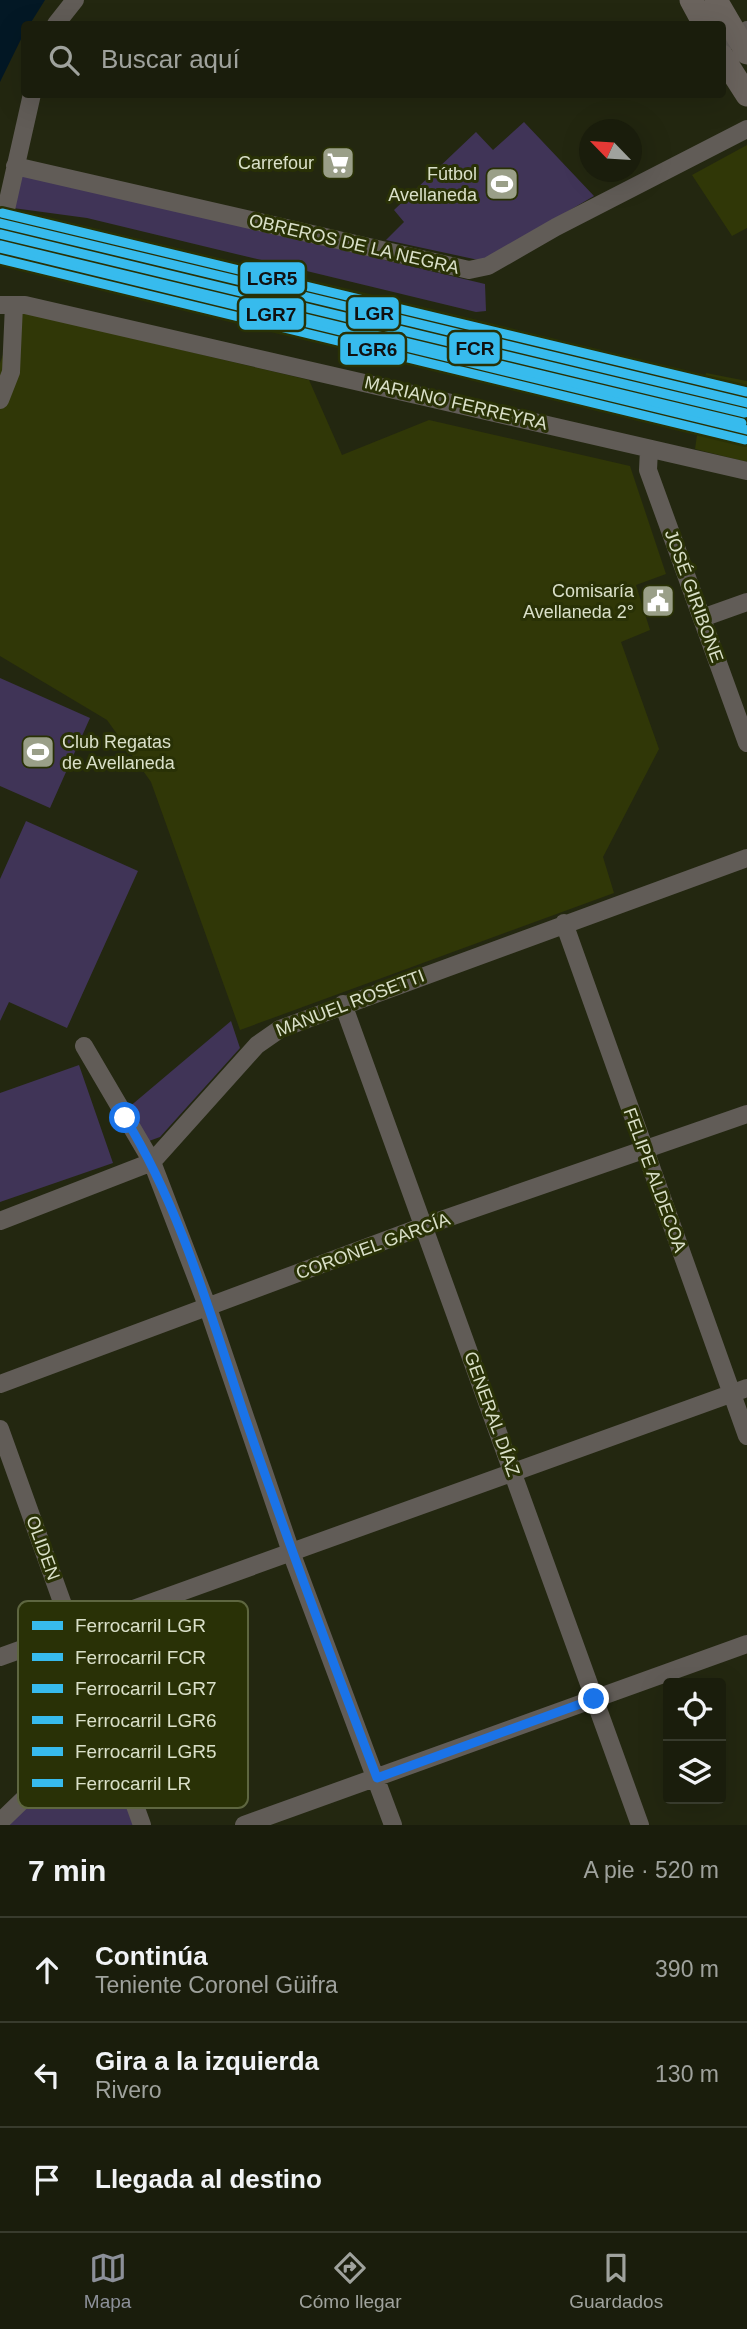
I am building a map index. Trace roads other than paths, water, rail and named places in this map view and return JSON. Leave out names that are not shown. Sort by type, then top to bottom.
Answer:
[{"type":"main road","points":[[691,0],[702,21]]},
{"type":"main road","points":[[716,0],[738,41]]},
{"type":"main road","points":[[726,61],[747,95]]},
{"type":"street","points":[[58,21],[75,0]]},
{"type":"street","points":[[0,236],[31,98]]},
{"type":"street","name":"OBREROS DE LA NEGRA","points":[[15,166],[469,270],[488,266],[556,227],[747,129]]},
{"type":"street","points":[[1,398],[11,372],[7,305]]},
{"type":"street","name":"MARIANO FERREYRA","points":[[7,305],[334,374],[747,471]]},
{"type":"street","name":"JOSÉ GIRIBONE","points":[[649,449],[648,470],[747,743]]},
{"type":"street","points":[[702,618],[747,602]]},
{"type":"street","name":"MANUEL ROSETTI","points":[[0,1221],[152,1162],[268,1035],[343,1004],[747,858]]},
{"type":"street","name":"FELIPE ALDECOA","points":[[564,923],[645,1150],[739,1390],[747,1436]]},
{"type":"street","name":"GENERAL DÍAZ","points":[[343,1004],[639,1825]]},
{"type":"street","points":[[84,1046],[152,1162],[208,1308],[291,1552],[393,1825]]},
{"type":"street","name":"CORONEL GARCÍA","points":[[0,1384],[424,1226],[747,1114]]},
{"type":"street","points":[[156,1601],[739,1390]]},
{"type":"street","name":"OLIDEN","points":[[0,1429],[62,1601]]},
{"type":"street","points":[[244,1825],[747,1644]]},
{"type":"street","points":[[0,1657],[18,1651]]},
{"type":"street","points":[[0,1822],[18,1804]]},
{"type":"street","name":"OLIDEN","points":[[136,1808],[142,1825]]},
{"type":"water","points":[[0,0],[45,0],[32,21],[21,21],[21,39],[0,82]]},
{"type":"rail line","name":"LGR5","points":[[2,213],[747,392]]},
{"type":"rail line","name":"LGR","points":[[0,223],[747,403]]},
{"type":"rail line","name":"FCR","points":[[0,234],[745,413]]},
{"type":"rail line","name":"LR","points":[[0,245],[742,423]]},
{"type":"rail line","name":"LGR7","points":[[0,248],[747,430]]},
{"type":"rail line","name":"LGR6","points":[[0,259],[745,440]]},
{"type":"place","name":"Carrefour","points":[[338,163]]},
{"type":"place","name":"Fútbol Avellaneda","points":[[502,184]]},
{"type":"place","name":"Comisaría Avellaneda 2°","points":[[658,601]]},
{"type":"place","name":"Club Regatas de Avellaneda","points":[[38,752]]}]
